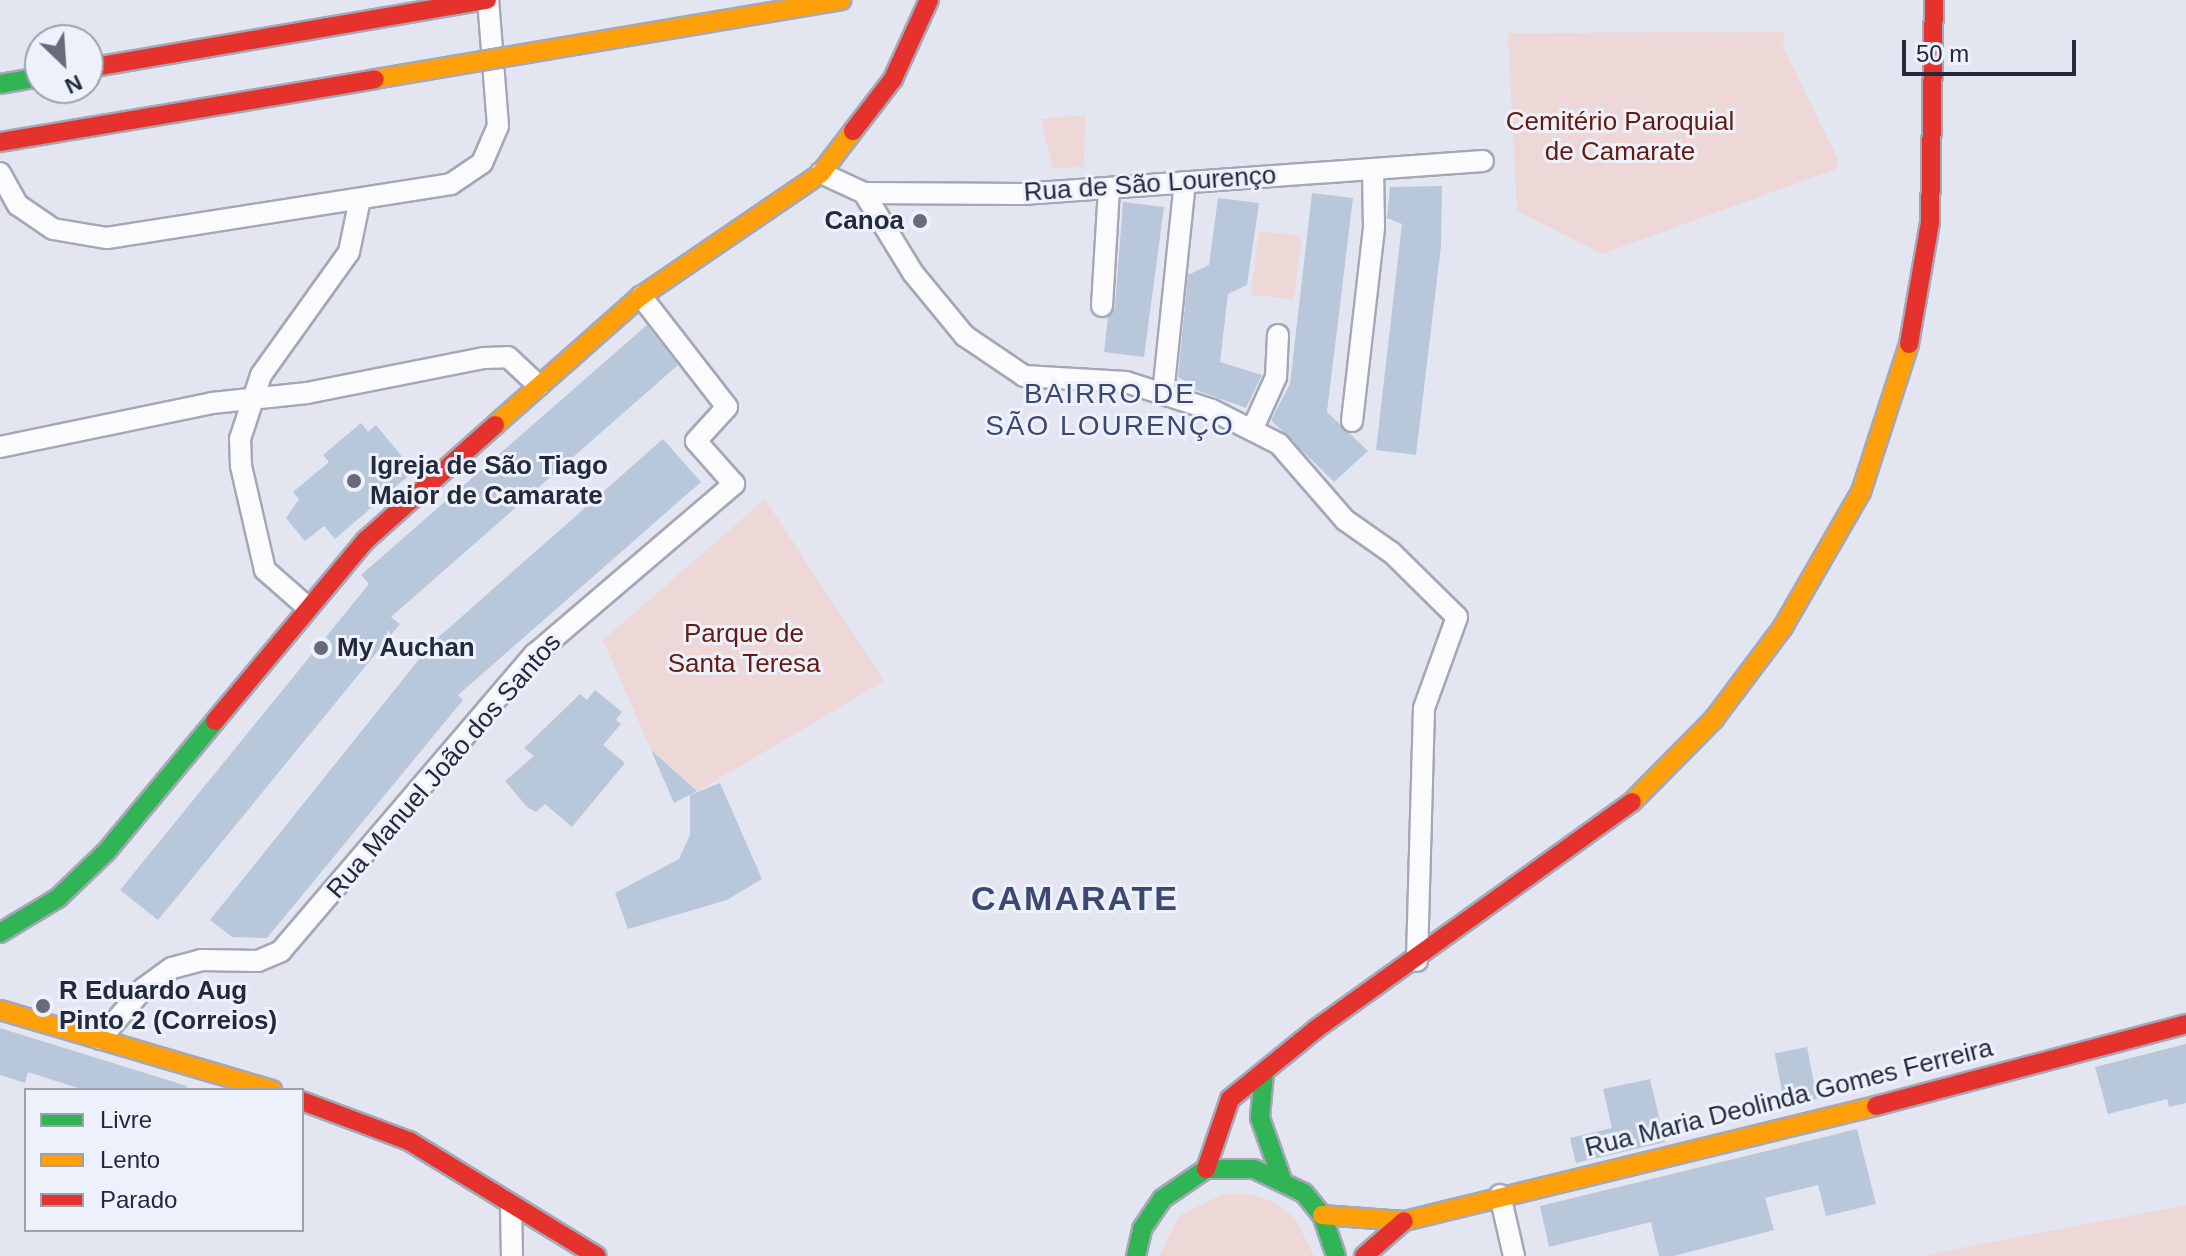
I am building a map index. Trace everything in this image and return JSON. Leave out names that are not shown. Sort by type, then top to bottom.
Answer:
[{"type":"main road","points":[[104,65],[488,0]]},
{"type":"main road","points":[[0,142],[841,0]]},
{"type":"main road","points":[[4,932],[87,872],[306,606],[366,540],[641,296],[821,173],[893,79],[929,0]]},
{"type":"main road","points":[[1206,1169],[1230,1099],[1316,1029],[1417,961],[1634,801],[1714,719],[1783,627],[1828,556],[1884,433],[1922,286],[1932,188],[1934,0]]},
{"type":"main road","points":[[0,84],[24,80]]},
{"type":"main road","points":[[0,1010],[265,1088]]},
{"type":"main road","name":"Rua Maria Deolinda Gomes Ferreira","points":[[1322,1215],[1404,1221],[1500,1195],[1751,1139],[2186,1024]]},
{"type":"main road","points":[[1264,1073],[1260,1118],[1281,1177]]},
{"type":"main road","points":[[304,1102],[409,1141],[597,1256]]},
{"type":"main road","points":[[1136,1256],[1142,1229],[1162,1199],[1206,1169],[1254,1169],[1281,1177],[1322,1215],[1336,1256]]},
{"type":"main road","name":"Rua Maria Deolinda Gomes Ferreira","points":[[1364,1256],[1404,1221]]},
{"type":"street","points":[[0,173],[18,205],[53,229],[107,238],[451,184],[482,163],[498,126],[488,0]]},
{"type":"street","name":"Rua de São Lourenço","points":[[821,173],[864,193],[1109,188],[1483,161]]},
{"type":"street","points":[[1352,421],[1374,227],[1373,169]]},
{"type":"street","points":[[1163,394],[1185,182]]},
{"type":"street","points":[[1102,306],[1109,188]]},
{"type":"street","points":[[864,193],[913,273],[965,336],[1024,376],[1126,382],[1252,430],[1279,444],[1345,520],[1392,553],[1457,617],[1424,708],[1417,961]]},
{"type":"street","points":[[306,606],[272,579],[261,557],[241,466],[250,399],[277,347],[349,252],[360,199]]},
{"type":"street","name":"Rua Manuel João dos Santos","points":[[100,1039],[144,988],[172,968],[201,960],[258,961],[291,942],[535,654],[734,484],[696,441],[727,407],[641,296]]},
{"type":"street","points":[[1252,430],[1276,377],[1278,335]]},
{"type":"street","points":[[0,447],[250,399],[498,357],[517,363],[539,386]]},
{"type":"street","points":[[1500,1195],[1514,1256]]},
{"type":"street","points":[[511,1206],[512,1256]]},
{"type":"green space","name":"Cemitério Paroquial de Camarate","points":[[1785,32],[1783,47],[1838,159],[1836,169],[1602,254],[1517,211],[1508,33]]},
{"type":"green space","points":[[1085,115],[1084,167],[1053,168],[1041,119]]},
{"type":"green space","points":[[1259,231],[1302,236],[1294,300],[1251,295]]},
{"type":"green space","name":"Parque de Santa Teresa","points":[[765,499],[884,681],[698,791],[651,750],[603,640]]},
{"type":"green space","points":[[1224,1194],[1250,1194],[1274,1202],[1295,1218],[1314,1256],[1159,1256],[1179,1216]]},
{"type":"green space","points":[[2186,1205],[2186,1256],[1924,1256],[1940,1252]]},
{"type":"building","points":[[1442,186],[1441,246],[1416,455],[1376,450],[1402,224],[1387,218],[1390,187]]},
{"type":"building","points":[[1312,193],[1353,198],[1327,412],[1368,451],[1334,482],[1271,420],[1290,384]]},
{"type":"building","points":[[1218,198],[1259,203],[1247,285],[1228,294],[1220,362],[1262,375],[1246,408],[1190,388],[1191,384],[1178,377],[1188,275],[1209,265]]},
{"type":"building","points":[[1123,202],[1164,207],[1144,357],[1104,352],[1108,317],[1115,307]]},
{"type":"building","points":[[647,325],[678,365],[391,617],[400,624],[158,920],[120,890],[369,584],[361,575]]},
{"type":"building","name":"Igreja de São Tiago Maior de Camarate","points":[[361,423],[368,432],[376,425],[414,471],[335,539],[324,526],[305,541],[286,518],[299,499],[293,492],[329,462],[323,455]]},
{"type":"building","points":[[663,439],[701,482],[458,695],[463,700],[267,938],[232,937],[210,920],[433,642]]},
{"type":"building","points":[[595,690],[622,712],[616,720],[621,724],[603,745],[625,763],[572,827],[545,804],[536,812],[528,808],[505,781],[534,756],[524,748],[580,694],[587,700]]},
{"type":"building","points":[[651,750],[697,791],[674,803]]},
{"type":"building","points":[[720,783],[762,879],[727,900],[628,929],[615,893],[679,859],[690,835],[690,795]]},
{"type":"building","points":[[0,1028],[187,1086],[78,1088],[28,1072],[25,1083],[0,1075]]},
{"type":"building","points":[[2186,1044],[2186,1103],[2169,1107],[2167,1099],[2108,1114],[2095,1067]]},
{"type":"building","points":[[1807,1047],[1817,1099],[1785,1105],[1775,1053]]},
{"type":"building","points":[[1650,1079],[1665,1142],[1576,1163],[1570,1138],[1612,1128],[1603,1089]]},
{"type":"building","points":[[1857,1129],[1876,1204],[1826,1216],[1818,1185],[1765,1198],[1774,1230],[1674,1256],[1659,1256],[1651,1222],[1549,1247],[1540,1206]]},
{"type":"traffic: fast","points":[[0,84],[24,80]]},
{"type":"traffic: fast","points":[[0,933],[58,898],[106,852],[215,721]]},
{"type":"traffic: fast","points":[[1264,1073],[1260,1118],[1281,1177]]},
{"type":"traffic: fast","points":[[1136,1256],[1142,1229],[1162,1199],[1206,1169],[1254,1169],[1304,1193],[1322,1215],[1336,1256]]},
{"type":"traffic: slow","points":[[375,79],[841,0]]},
{"type":"traffic: slow","points":[[495,425],[641,296],[821,173],[853,131]]},
{"type":"traffic: slow","points":[[1632,802],[1714,719],[1783,627],[1861,492],[1909,344]]},
{"type":"traffic: slow","points":[[0,1010],[265,1088]]},
{"type":"traffic: slow","points":[[1322,1215],[1404,1221],[1876,1106]]},
{"type":"traffic: jam","points":[[104,65],[487,0]]},
{"type":"traffic: jam","points":[[853,131],[893,79],[929,0]]},
{"type":"traffic: jam","points":[[1909,344],[1930,223],[1934,0]]},
{"type":"traffic: jam","points":[[0,142],[375,79]]},
{"type":"traffic: jam","points":[[215,721],[366,540],[495,425]]},
{"type":"traffic: jam","points":[[1206,1169],[1230,1099],[1316,1029],[1632,802]]},
{"type":"traffic: jam","points":[[1876,1106],[2186,1024]]},
{"type":"traffic: jam","points":[[304,1102],[409,1141],[597,1256]]},
{"type":"traffic: jam","points":[[1364,1256],[1404,1221]]},
{"type":"place","name":"Canoa","points":[[920,221]]},
{"type":"place","name":"Igreja de São Tiago Maior de Camarate","points":[[354,481]]},
{"type":"place","name":"My Auchan","points":[[321,648]]},
{"type":"place","name":"R Eduardo Aug Pinto 2 (Correios)","points":[[43,1006]]},
{"type":"district","name":"BAIRRO DE SÃO LOURENÇO","points":[[1110,410]]},
{"type":"district","name":"CAMARATE","points":[[1075,899]]}]
